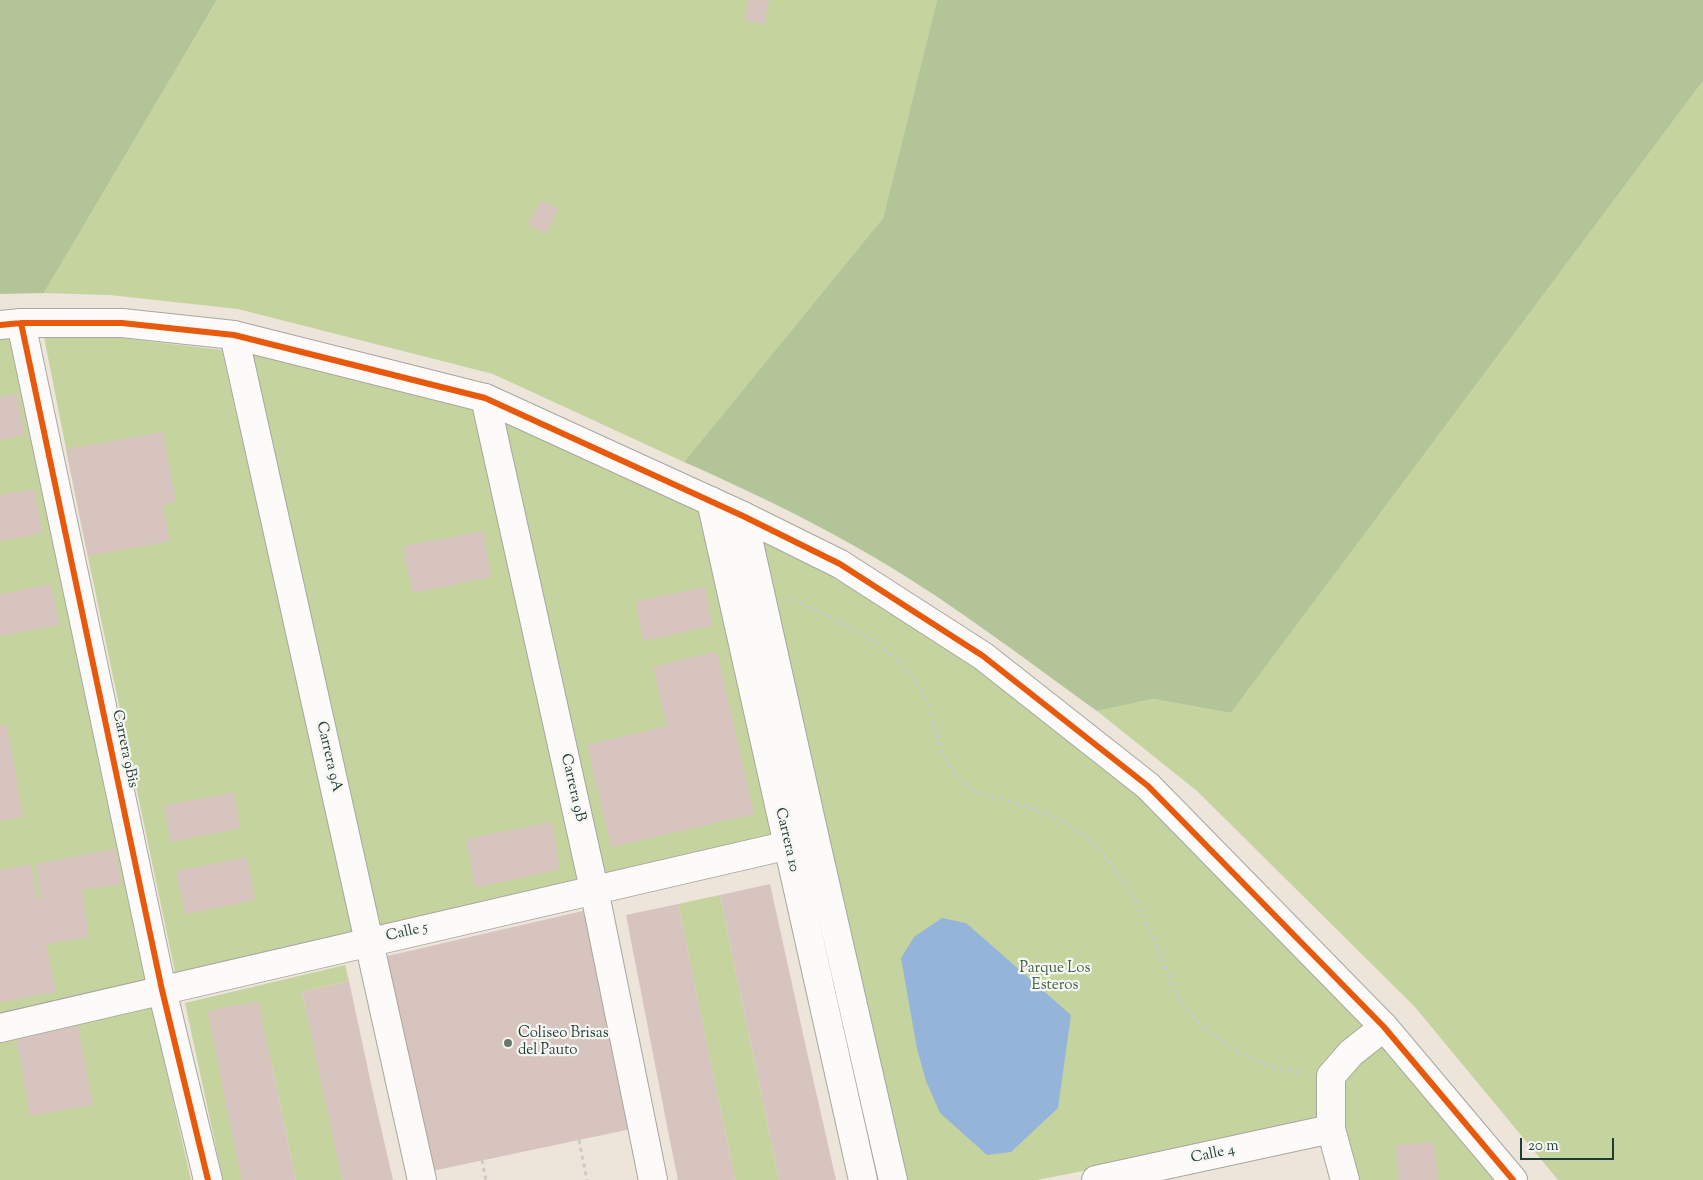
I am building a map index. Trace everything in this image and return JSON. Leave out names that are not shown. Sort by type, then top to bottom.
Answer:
[{"type":"street","points":[[11,324],[122,323],[234,335],[485,398],[711,501],[840,564],[983,656],[1148,786],[1384,1027],[1513,1180]]},
{"type":"street","name":"Carrera 9Bis","points":[[11,324],[162,990],[208,1180]]},
{"type":"street","name":"Carrera 9A","points":[[234,335],[422,1180]]},
{"type":"street","name":"Carrera 9B","points":[[485,398],[594,889],[653,1180]]},
{"type":"street","name":"Carrera 10","points":[[711,501],[862,1180]]},
{"type":"street","name":"Carrera 10","points":[[743,516],[893,1180]]},
{"type":"street","name":"Calle 5","points":[[0,1028],[815,839]]},
{"type":"street","points":[[1345,1180],[1331,1129],[1331,1076],[1352,1053],[1384,1027]]},
{"type":"street","name":"Calle 4","points":[[1096,1180],[1132,1176],[1331,1129]]},
{"type":"path","points":[[757,582],[880,645],[904,666],[920,689],[931,715],[946,761],[971,789],[1051,815],[1076,828],[1097,848],[1114,869],[1146,922],[1181,1002],[1199,1022],[1231,1047],[1253,1059],[1294,1072],[1331,1076]]},
{"type":"path","points":[[579,1140],[587,1180]]},
{"type":"path","points":[[482,1160],[486,1180]]},
{"type":"green space","points":[[0,0],[217,0],[44,293],[0,294]]},
{"type":"green space","points":[[217,0],[937,0],[883,218],[684,462],[493,374],[238,309],[110,295],[44,293]]},
{"type":"green space","points":[[937,0],[1703,0],[1703,81],[1231,713],[1153,699],[1097,711],[980,626],[889,566],[794,514],[684,462],[883,218]]},
{"type":"green space","points":[[1703,81],[1703,1180],[1558,1180],[1415,1007],[1197,791],[1097,711],[1153,699],[1231,713]]},
{"type":"green space","points":[[11,333],[150,982],[0,1017],[0,334]]},
{"type":"green space","points":[[44,337],[121,338],[222,350],[353,933],[175,972],[80,519]]},
{"type":"green space","points":[[240,341],[482,402],[590,886],[373,936]]},
{"type":"green space","points":[[501,417],[700,508],[775,835],[603,874]]},
{"type":"green space","name":"Parque Los Esteros","points":[[759,531],[899,608],[1144,792],[1374,1028],[1346,1047],[1324,1124],[1037,1180],[902,1180]]},
{"type":"green space","points":[[720,895],[779,1180],[735,1180],[678,904]]},
{"type":"green space","points":[[345,965],[349,981],[302,992],[343,1180],[296,1180],[271,1061],[242,1180],[223,1180],[185,1003]]},
{"type":"green space","points":[[152,1007],[191,1180],[0,1180],[0,1041]]},
{"type":"green space","points":[[1383,1041],[1501,1180],[1360,1180],[1345,1124],[1344,1080]]},
{"type":"water","points":[[942,918],[966,923],[1071,1015],[1058,1108],[1011,1152],[987,1155],[940,1113],[926,1081],[917,1049],[901,958],[914,937]]},
{"type":"building","points":[[748,0],[769,0],[764,24],[744,20]]},
{"type":"building","points":[[541,200],[559,209],[546,234],[528,224]]},
{"type":"building","points":[[17,393],[25,435],[0,440],[0,397]]},
{"type":"building","points":[[163,432],[176,502],[163,505],[170,541],[88,556],[66,449]]},
{"type":"building","points":[[34,489],[42,533],[0,541],[0,495]]},
{"type":"building","points":[[483,531],[491,577],[412,593],[403,546]]},
{"type":"building","points":[[51,584],[60,625],[0,636],[0,594]]},
{"type":"building","points":[[705,587],[712,626],[643,641],[636,601]]},
{"type":"building","points":[[717,651],[754,814],[611,847],[587,745],[667,726],[653,667]]},
{"type":"building","points":[[7,725],[23,817],[0,821],[0,726]]},
{"type":"building","points":[[234,792],[240,828],[171,842],[163,806]]},
{"type":"building","points":[[552,822],[560,869],[475,888],[466,839]]},
{"type":"building","points":[[115,849],[122,884],[82,890],[89,937],[46,944],[56,992],[0,1002],[0,870],[31,864],[37,898],[41,898],[36,864]]},
{"type":"building","points":[[247,857],[255,900],[185,914],[176,871]]},
{"type":"building","points":[[770,884],[836,1180],[779,1180],[720,895]]},
{"type":"building","points":[[678,904],[735,1180],[678,1180],[626,915]]},
{"type":"building","name":"Coliseo Brisas del Pauto","points":[[587,910],[631,1129],[432,1171],[383,957]]},
{"type":"building","points":[[349,981],[393,1180],[343,1180],[336,1151],[302,992]]},
{"type":"building","points":[[258,1001],[296,1180],[242,1180],[229,1121],[208,1011]]},
{"type":"building","points":[[78,1025],[93,1105],[30,1116],[16,1038]]},
{"type":"building","points":[[1434,1142],[1438,1180],[1398,1180],[1395,1145]]},
{"type":"cycle path","points":[[21,323],[162,990],[208,1180]]},
{"type":"cycle path","points":[[0,325],[21,323],[122,323],[234,335],[485,398],[743,516],[840,564],[983,656],[1148,786],[1384,1027],[1513,1180]]},
{"type":"place","name":"Coliseo Brisas del Pauto","points":[[508,1043]]}]
